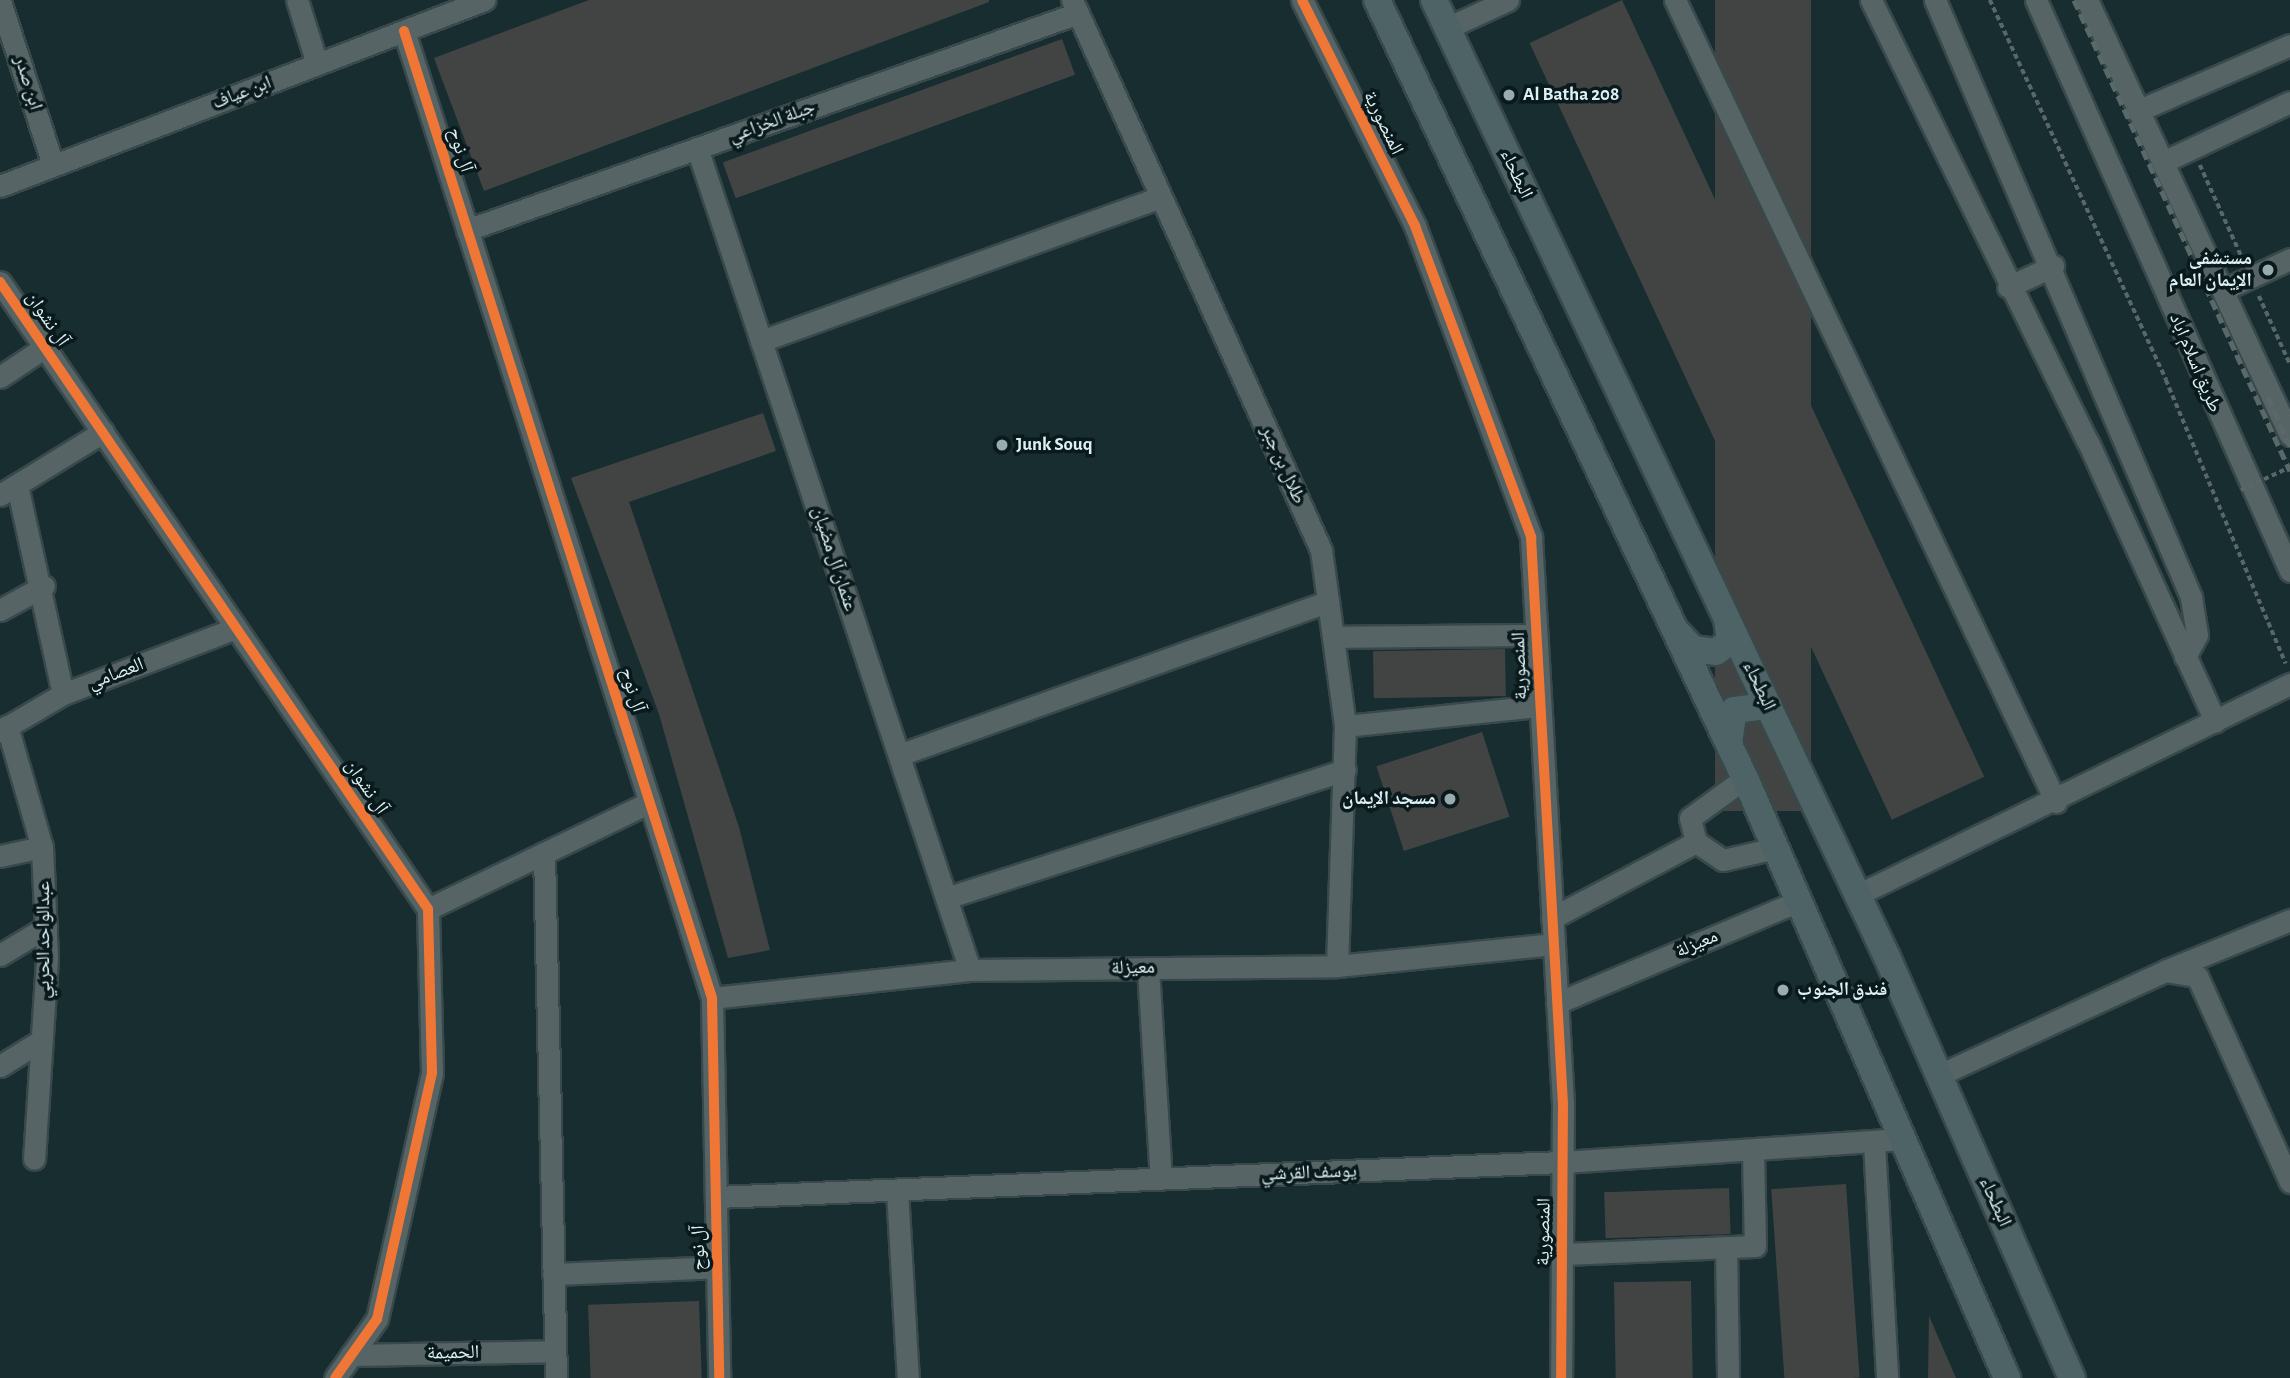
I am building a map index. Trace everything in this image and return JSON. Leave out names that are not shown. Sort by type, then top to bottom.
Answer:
[{"type":"main road","points":[[1377,0],[1730,744],[2007,1378]]},
{"type":"main road","name":"البطحاء","points":[[1434,0],[1857,895],[2072,1378]]},
{"type":"main road","points":[[1675,629],[1693,649],[1716,652],[1730,641],[1727,619]]},
{"type":"main road","points":[[1730,744],[1734,710],[1769,706]]},
{"type":"street","points":[[297,0],[317,64]]},
{"type":"street","name":"ابن عياف","points":[[4,185],[484,0]]},
{"type":"street","name":"المنصورية","points":[[1302,0],[1415,226],[1531,537],[1554,944],[1563,1162],[1561,1378]]},
{"type":"street","points":[[1447,29],[1508,0]]},
{"type":"street","points":[[1675,0],[2056,802]]},
{"type":"street","points":[[1871,0],[2008,288],[2088,442],[2216,721]]},
{"type":"street","points":[[1935,0],[2053,267],[2191,597],[2197,635],[2185,657]]},
{"type":"street","name":"طريق اسلام اباد","points":[[2036,0],[2290,571]]},
{"type":"street","points":[[2087,0],[2289,430]]},
{"type":"street","name":"ابن صدر","points":[[0,1],[10,60],[53,165]]},
{"type":"street","name":"جبلة الخزاعي","points":[[467,230],[697,148],[1075,6]]},
{"type":"street","name":"طلال بن جبر","points":[[1075,6],[1321,550],[1345,726],[1337,967]]},
{"type":"street","name":"آل نوح","points":[[404,31],[712,998],[719,1378]]},
{"type":"street","points":[[2137,111],[2290,44]]},
{"type":"street","points":[[2163,162],[2290,102]]},
{"type":"street","name":"عثمان آل مضيان","points":[[697,148],[970,970]]},
{"type":"street","points":[[761,341],[1161,197]]},
{"type":"street","points":[[2223,290],[2290,259]]},
{"type":"street","points":[[2008,288],[2053,267]]},
{"type":"street","name":"آل نشوان","points":[[0,282],[428,909]]},
{"type":"street","points":[[0,377],[45,347]]},
{"type":"street","points":[[64,694],[44,586],[8,490],[103,432]]},
{"type":"street","points":[[0,610],[44,586]]},
{"type":"street","points":[[899,755],[1328,601]]},
{"type":"street","name":"العصامي","points":[[4,729],[64,694],[236,628]]},
{"type":"street","points":[[1333,638],[1536,635]]},
{"type":"street","points":[[1857,895],[2056,802],[2290,684]]},
{"type":"street","points":[[1345,726],[1539,706]]},
{"type":"street","name":"عبدالواحد الحربي","points":[[4,729],[42,847],[46,927],[34,1159]]},
{"type":"street","points":[[946,898],[1345,771]]},
{"type":"street","points":[[1745,778],[1690,818],[1696,842],[1723,860],[1776,848]]},
{"type":"street","points":[[335,1378],[377,1319],[432,1073],[428,909],[650,802]]},
{"type":"street","points":[[1552,918],[1696,842]]},
{"type":"street","points":[[0,856],[42,847]]},
{"type":"street","points":[[544,853],[556,1378]]},
{"type":"street","name":"معيزلة","points":[[1557,1003],[1799,901]]},
{"type":"street","points":[[1939,1075],[2165,971],[2290,920]]},
{"type":"street","points":[[0,955],[46,927]]},
{"type":"street","name":"معيزلة","points":[[712,998],[970,970],[1337,967],[1554,944]]},
{"type":"street","points":[[1148,968],[1161,1179]]},
{"type":"street","points":[[2165,971],[2197,976],[2290,1182]]},
{"type":"street","points":[[0,1066],[42,1040]]},
{"type":"street","name":"يوسف القرشي","points":[[716,1197],[1563,1162],[1902,1139]]},
{"type":"street","points":[[1874,1143],[1887,1378]]},
{"type":"street","points":[[1562,1254],[1755,1246],[1753,1150]]},
{"type":"street","points":[[897,1190],[908,1378]]},
{"type":"street","points":[[1726,1247],[1728,1378]]},
{"type":"street","points":[[553,1274],[717,1267]]},
{"type":"street","name":"الحميمة","points":[[351,1355],[555,1351]]},
{"type":"path","points":[[1990,0],[2166,380],[2290,672]]},
{"type":"path","points":[[2210,156],[2198,161],[2290,364]]},
{"type":"path","points":[[2241,490],[2290,467]]},
{"type":"building","points":[[589,0],[989,2],[484,191],[434,58]]},
{"type":"building","points":[[1622,0],[1984,777],[1892,820],[1530,43]]},
{"type":"building","points":[[1715,0],[1811,0],[1811,811],[1715,811]]},
{"type":"building","points":[[1062,39],[1075,75],[736,198],[723,162]]},
{"type":"building","points":[[763,413],[776,451],[629,502],[739,827],[770,950],[728,958],[659,714],[571,478]]},
{"type":"building","points":[[1505,649],[1506,696],[1374,698],[1373,651]]},
{"type":"building","points":[[1482,732],[1510,817],[1404,851],[1376,766]]},
{"type":"building","points":[[1846,1184],[1860,1378],[1784,1378],[1771,1189]]},
{"type":"building","points":[[1729,1188],[1731,1234],[1606,1238],[1604,1192]]},
{"type":"building","points":[[1691,1281],[1693,1378],[1616,1378],[1614,1282]]},
{"type":"building","points":[[699,1301],[702,1378],[591,1378],[588,1305]]},
{"type":"building","points":[[1929,1316],[1956,1378],[1928,1378]]},
{"type":"railway","points":[[2074,0],[2290,471]]},
{"type":"railway","points":[[2268,397],[2290,446]]},
{"type":"cycle path","points":[[1302,0],[1415,226],[1531,537],[1563,1104],[1561,1378]]},
{"type":"cycle path","points":[[404,31],[712,998],[719,1378]]},
{"type":"cycle path","points":[[0,282],[428,909],[432,1073],[377,1319],[335,1378]]},
{"type":"place","name":"Al Batha 208","points":[[1509,95]]},
{"type":"place","name":"مستشفى الإيمان العام","points":[[2268,270]]},
{"type":"place","name":"Junk Souq","points":[[1002,445]]},
{"type":"place","name":"مسجد الإيمان","points":[[1450,799]]},
{"type":"place","name":"فندق الجنوب","points":[[1783,990]]}]
